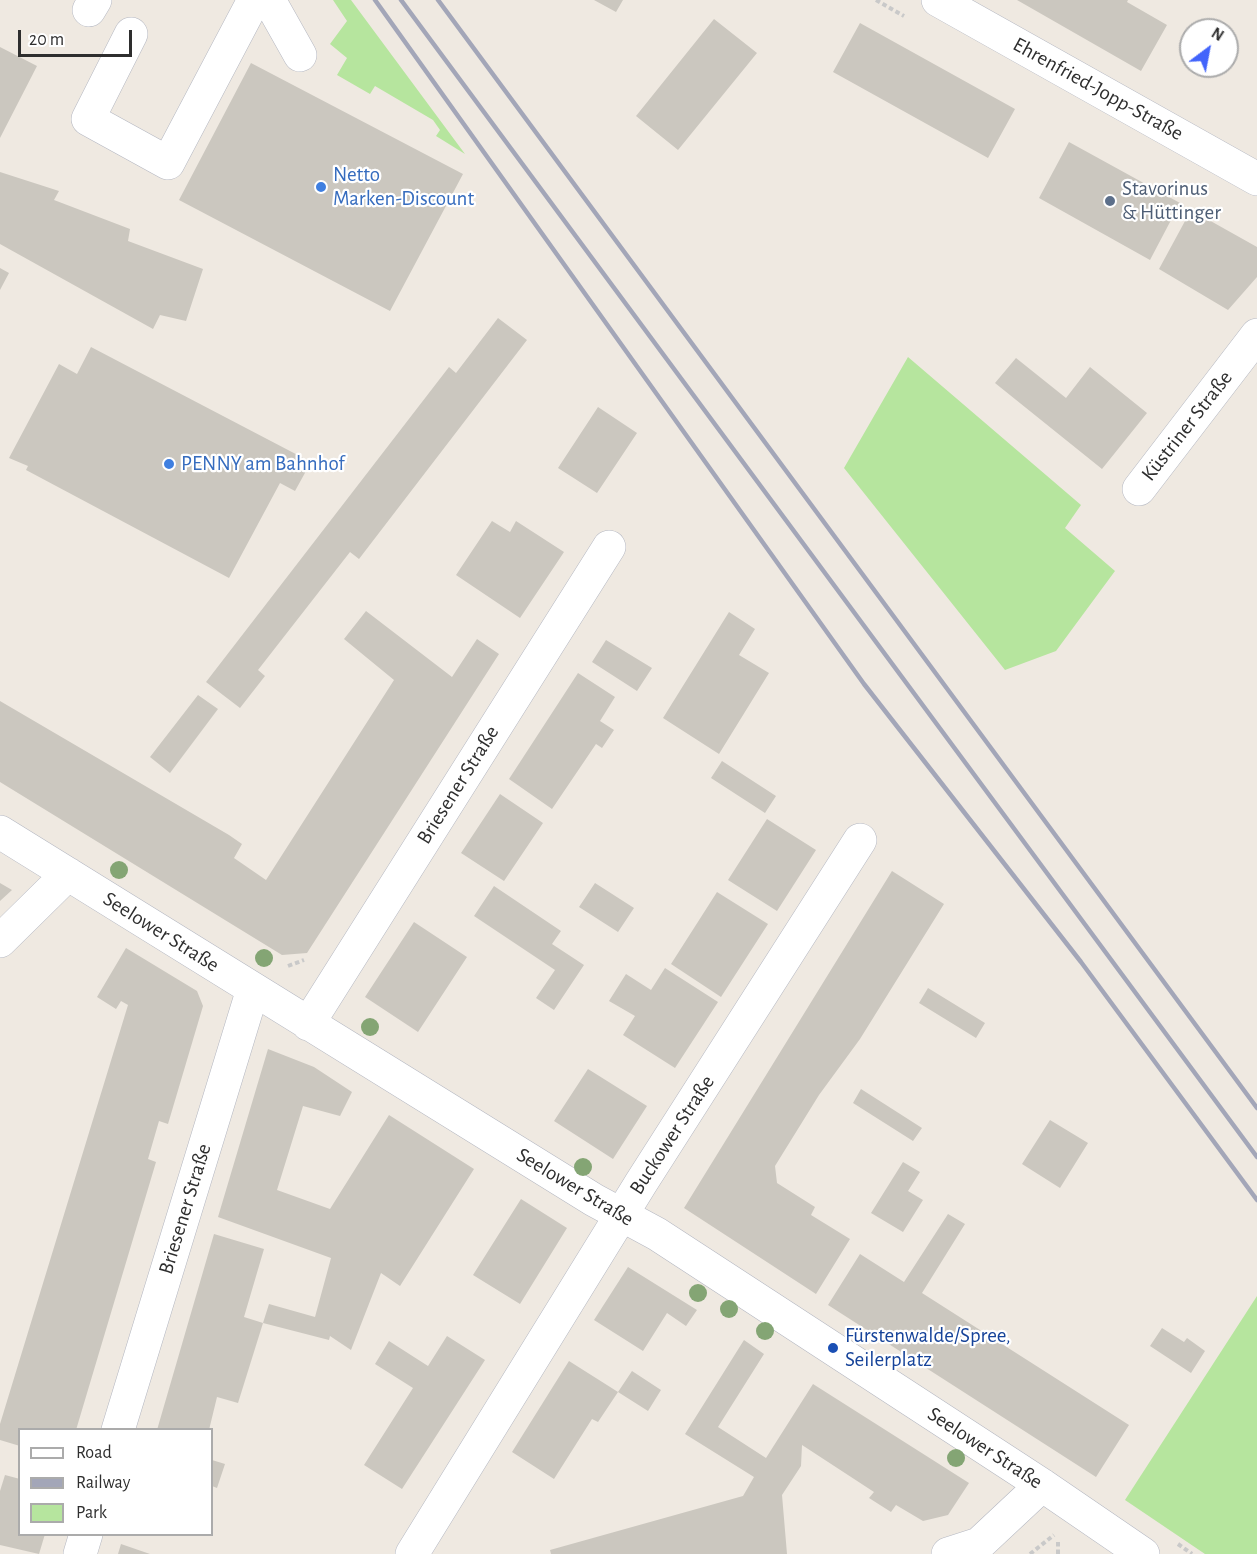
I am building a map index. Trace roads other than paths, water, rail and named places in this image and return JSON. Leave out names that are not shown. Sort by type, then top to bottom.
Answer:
[{"type":"street","points":[[132,34],[88,119],[168,164],[254,0]]},
{"type":"street","points":[[269,0],[300,55]]},
{"type":"street","name":"Ehrenfried-Jopp-Straße","points":[[938,0],[1257,179]]},
{"type":"street","name":"Küstriner Straße","points":[[1139,489],[1257,335]]},
{"type":"street","name":"Briesener Straße","points":[[308,1023],[609,547]]},
{"type":"street","name":"Seelower Straße","points":[[0,832],[253,990],[666,1240],[1042,1485],[1143,1554]]},
{"type":"street","name":"Buckower Straße","points":[[412,1554],[621,1214],[860,840]]},
{"type":"street","points":[[0,941],[69,874]]},
{"type":"street","name":"Briesener Straße","points":[[119,1428],[253,990]]},
{"type":"street","points":[[948,1554],[979,1544],[1042,1485]]},
{"type":"street","points":[[80,1554],[85,1536]]},
{"type":"railway","points":[[375,0],[864,684],[1081,962],[1257,1200]]},
{"type":"railway","points":[[401,0],[1257,1157]]},
{"type":"railway","points":[[438,0],[1257,1108]]},
{"type":"place","name":"Netto Marken-Discount","points":[[321,187]]},
{"type":"place","name":"Stavorinus & Hüttinger","points":[[1110,201]]},
{"type":"place","name":"PENNY am Bahnhof","points":[[169,464]]},
{"type":"place","name":"Fürstenwalde/Spree, Seilerplatz","points":[[833,1348]]}]
